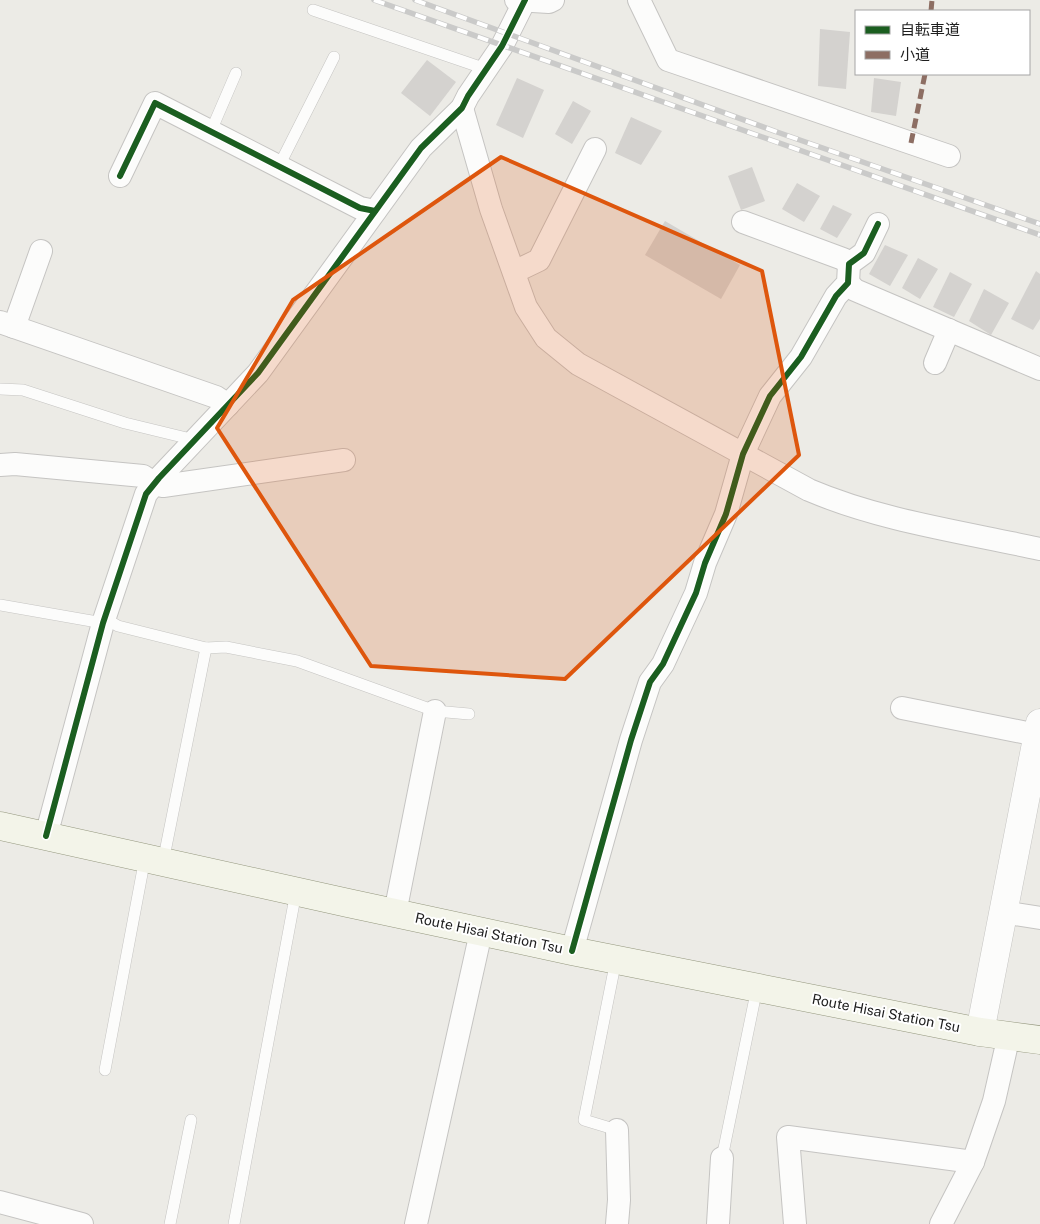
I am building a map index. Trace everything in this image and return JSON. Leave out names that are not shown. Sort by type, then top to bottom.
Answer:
[{"type":"main road","name":"Route Hisai Station Tsu","points":[[0,826],[572,951],[980,1032],[1040,1040]]},
{"type":"street","points":[[46,836],[103,620],[146,494],[258,373],[421,148],[462,108],[502,46],[522,0],[549,2],[552,0]]},
{"type":"street","points":[[640,0],[668,60],[949,156]]},
{"type":"street","points":[[120,176],[156,103],[360,208],[375,211]]},
{"type":"street","points":[[462,108],[492,209],[526,307],[546,338],[560,351],[578,364],[809,490],[840,503],[862,510],[1040,549]]},
{"type":"street","points":[[514,272],[539,260],[595,149]]},
{"type":"street","points":[[743,222],[843,259],[855,290],[1040,370]]},
{"type":"street","points":[[572,951],[630,740],[650,682],[663,664],[696,593],[705,563],[726,514],[743,454],[770,396],[801,357],[848,274],[864,253],[878,224]]},
{"type":"street","points":[[41,251],[7,325],[216,397],[228,405]]},
{"type":"street","points":[[935,364],[949,330]]},
{"type":"street","points":[[0,465],[15,464],[143,476],[155,484],[163,486],[344,460]]},
{"type":"street","points":[[902,708],[1039,729],[980,1032]]},
{"type":"street","points":[[395,913],[435,711]]},
{"type":"street","points":[[1002,912],[1040,918]]},
{"type":"street","points":[[416,1224],[481,932]]},
{"type":"street","points":[[941,1224],[973,1162],[994,1101],[1009,1035]]},
{"type":"street","points":[[617,1130],[620,1200],[617,1224]]},
{"type":"street","points":[[794,1224],[788,1137],[973,1162]]},
{"type":"street","points":[[718,1224],[722,1158]]},
{"type":"street","points":[[0,1202],[82,1224]]},
{"type":"lane","points":[[313,10],[486,69]]},
{"type":"lane","points":[[279,166],[334,57]]},
{"type":"lane","points":[[211,131],[236,73]]},
{"type":"lane","points":[[0,389],[23,390],[125,423],[195,440]]},
{"type":"lane","points":[[0,605],[103,620],[118,626],[206,648],[226,647],[297,661],[435,711],[469,714]]},
{"type":"lane","points":[[105,1070],[206,648]]},
{"type":"lane","points":[[234,1224],[296,892]]},
{"type":"lane","points":[[616,960],[584,1120],[617,1130]]},
{"type":"lane","points":[[722,1158],[757,988]]},
{"type":"lane","points":[[170,1224],[191,1120]]},
{"type":"highlighted area","points":[[501,157],[762,271],[799,455],[565,679],[371,666],[217,428],[293,300]]},
{"type":"building","points":[[820,29],[850,32],[846,89],[818,86]]},
{"type":"building","points":[[427,60],[456,82],[430,116],[401,93]]},
{"type":"building","points":[[517,78],[544,90],[523,138],[496,125]]},
{"type":"building","points":[[874,78],[901,82],[896,116],[871,112]]},
{"type":"building","points":[[573,101],[591,111],[572,144],[555,134]]},
{"type":"building","points":[[631,117],[662,131],[641,165],[615,153]]},
{"type":"building","points":[[752,167],[765,201],[741,210],[728,176]]},
{"type":"building","points":[[797,183],[820,196],[804,222],[782,209]]},
{"type":"building","points":[[833,205],[852,214],[837,238],[820,229]]},
{"type":"building","points":[[665,221],[740,265],[721,299],[645,255]]},
{"type":"building","points":[[885,245],[908,255],[890,286],[869,274]]},
{"type":"building","points":[[918,258],[938,269],[920,299],[902,288]]},
{"type":"building","points":[[1036,271],[1040,274],[1040,319],[1033,330],[1011,319]]},
{"type":"building","points":[[950,272],[972,284],[954,317],[933,307]]},
{"type":"building","points":[[984,289],[1009,303],[991,335],[969,321]]},
{"type":"railway","points":[[374,0],[1040,235]]},
{"type":"railway","points":[[415,0],[777,132],[1040,224]]},
{"type":"marked path","points":[[931,10],[932,0]]},
{"type":"marked path","points":[[911,143],[925,75]]},
{"type":"cycle path","points":[[46,836],[103,623],[146,494],[258,373],[421,148],[462,108],[502,46],[525,0]]},
{"type":"cycle path","points":[[120,176],[155,103],[360,208],[375,211]]},
{"type":"cycle path","points":[[572,951],[631,740],[650,682],[663,664],[696,593],[705,563],[726,514],[743,454],[770,396],[801,357],[836,296],[848,283],[849,264],[864,253],[878,224]]}]
